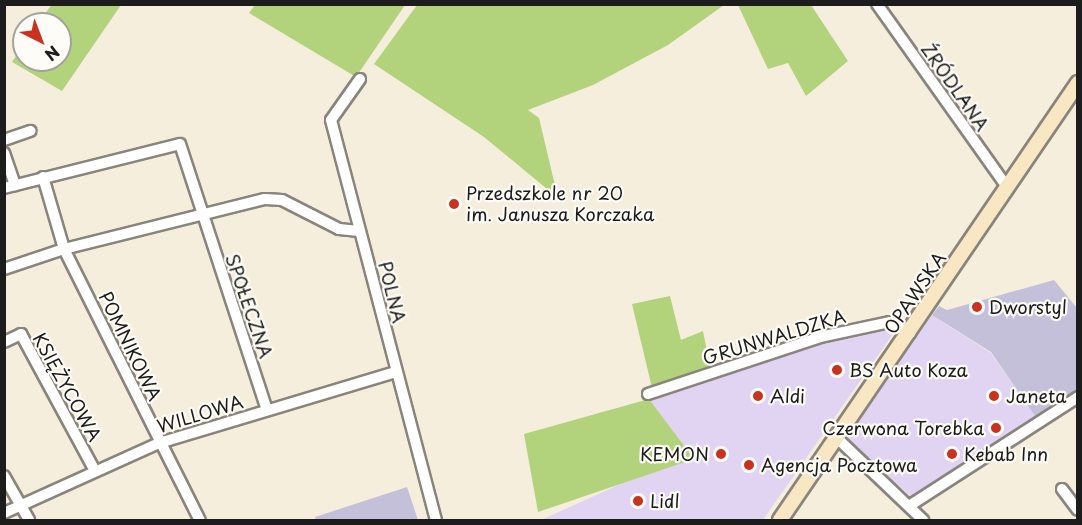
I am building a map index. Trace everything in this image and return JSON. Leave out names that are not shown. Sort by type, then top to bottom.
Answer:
[{"type":"main road","name":"OPAWSKA","points":[[780,520],[910,333],[1077,83]]},
{"type":"street","name":"ŹRÓDLANA","points":[[877,4],[1007,187]]},
{"type":"street","name":"POLNA","points":[[360,78],[331,120],[395,372],[436,520]]},
{"type":"street","points":[[4,140],[30,131]]},
{"type":"street","name":"SPOŁECZNA","points":[[43,177],[176,143],[187,154],[201,213],[267,410]]},
{"type":"street","points":[[4,153],[10,187],[43,177]]},
{"type":"street","name":"POMNIKOWA","points":[[43,177],[64,249],[159,443],[200,520]]},
{"type":"street","points":[[4,269],[64,249],[201,213],[273,198],[339,229],[359,231]]},
{"type":"street","name":"GRUNWALDZKA","points":[[648,394],[820,337],[890,322],[910,333]]},
{"type":"street","name":"KSIĘŻYCOWA","points":[[4,342],[21,334],[94,469]]},
{"type":"street","name":"WILLOWA","points":[[4,513],[94,469],[159,443],[395,372]]},
{"type":"street","points":[[909,506],[1077,397]]},
{"type":"street","points":[[837,438],[923,520]]},
{"type":"street","points":[[4,476],[29,520]]},
{"type":"street","points":[[1062,489],[1077,510]]},
{"type":"shaded area","points":[[1054,280],[1077,308],[1077,392],[1037,419],[991,352],[932,315],[939,306],[947,310]]},
{"type":"shaded area","points":[[932,315],[991,353],[1037,419],[914,499],[846,439]]},
{"type":"shaded area","points":[[885,326],[895,331],[763,520],[541,520],[689,453],[649,399],[782,353]]},
{"type":"shaded area","points":[[407,487],[418,520],[316,520],[315,517]]},
{"type":"green space","points":[[52,4],[121,5],[62,91],[29,72],[72,72],[72,12],[46,12]]},
{"type":"green space","points":[[255,5],[405,5],[356,77],[249,13]]},
{"type":"green space","points":[[417,5],[724,5],[668,45],[593,85],[528,110],[539,118],[558,198],[484,137],[374,64]]},
{"type":"green space","points":[[738,5],[811,5],[848,61],[806,96],[788,63],[768,69]]},
{"type":"green space","points":[[670,296],[681,340],[703,331],[710,366],[652,388],[632,304]]},
{"type":"green space","points":[[649,399],[694,459],[538,512],[524,434]]},
{"type":"place","name":"Przedszkole nr 20 im. Janusza Korczaka","points":[[454,204]]},
{"type":"place","name":"Dworstyl","points":[[977,307]]},
{"type":"place","name":"BS Auto Koza","points":[[837,370]]},
{"type":"place","name":"Aldi","points":[[758,396]]},
{"type":"place","name":"Janeta","points":[[994,396]]},
{"type":"place","name":"Czerwona Torebka","points":[[996,428]]},
{"type":"place","name":"KEMON","points":[[721,454]]},
{"type":"place","name":"Kebab Inn","points":[[952,454]]},
{"type":"place","name":"Agencja Pocztowa","points":[[749,465]]},
{"type":"place","name":"Lidl","points":[[638,501]]}]
